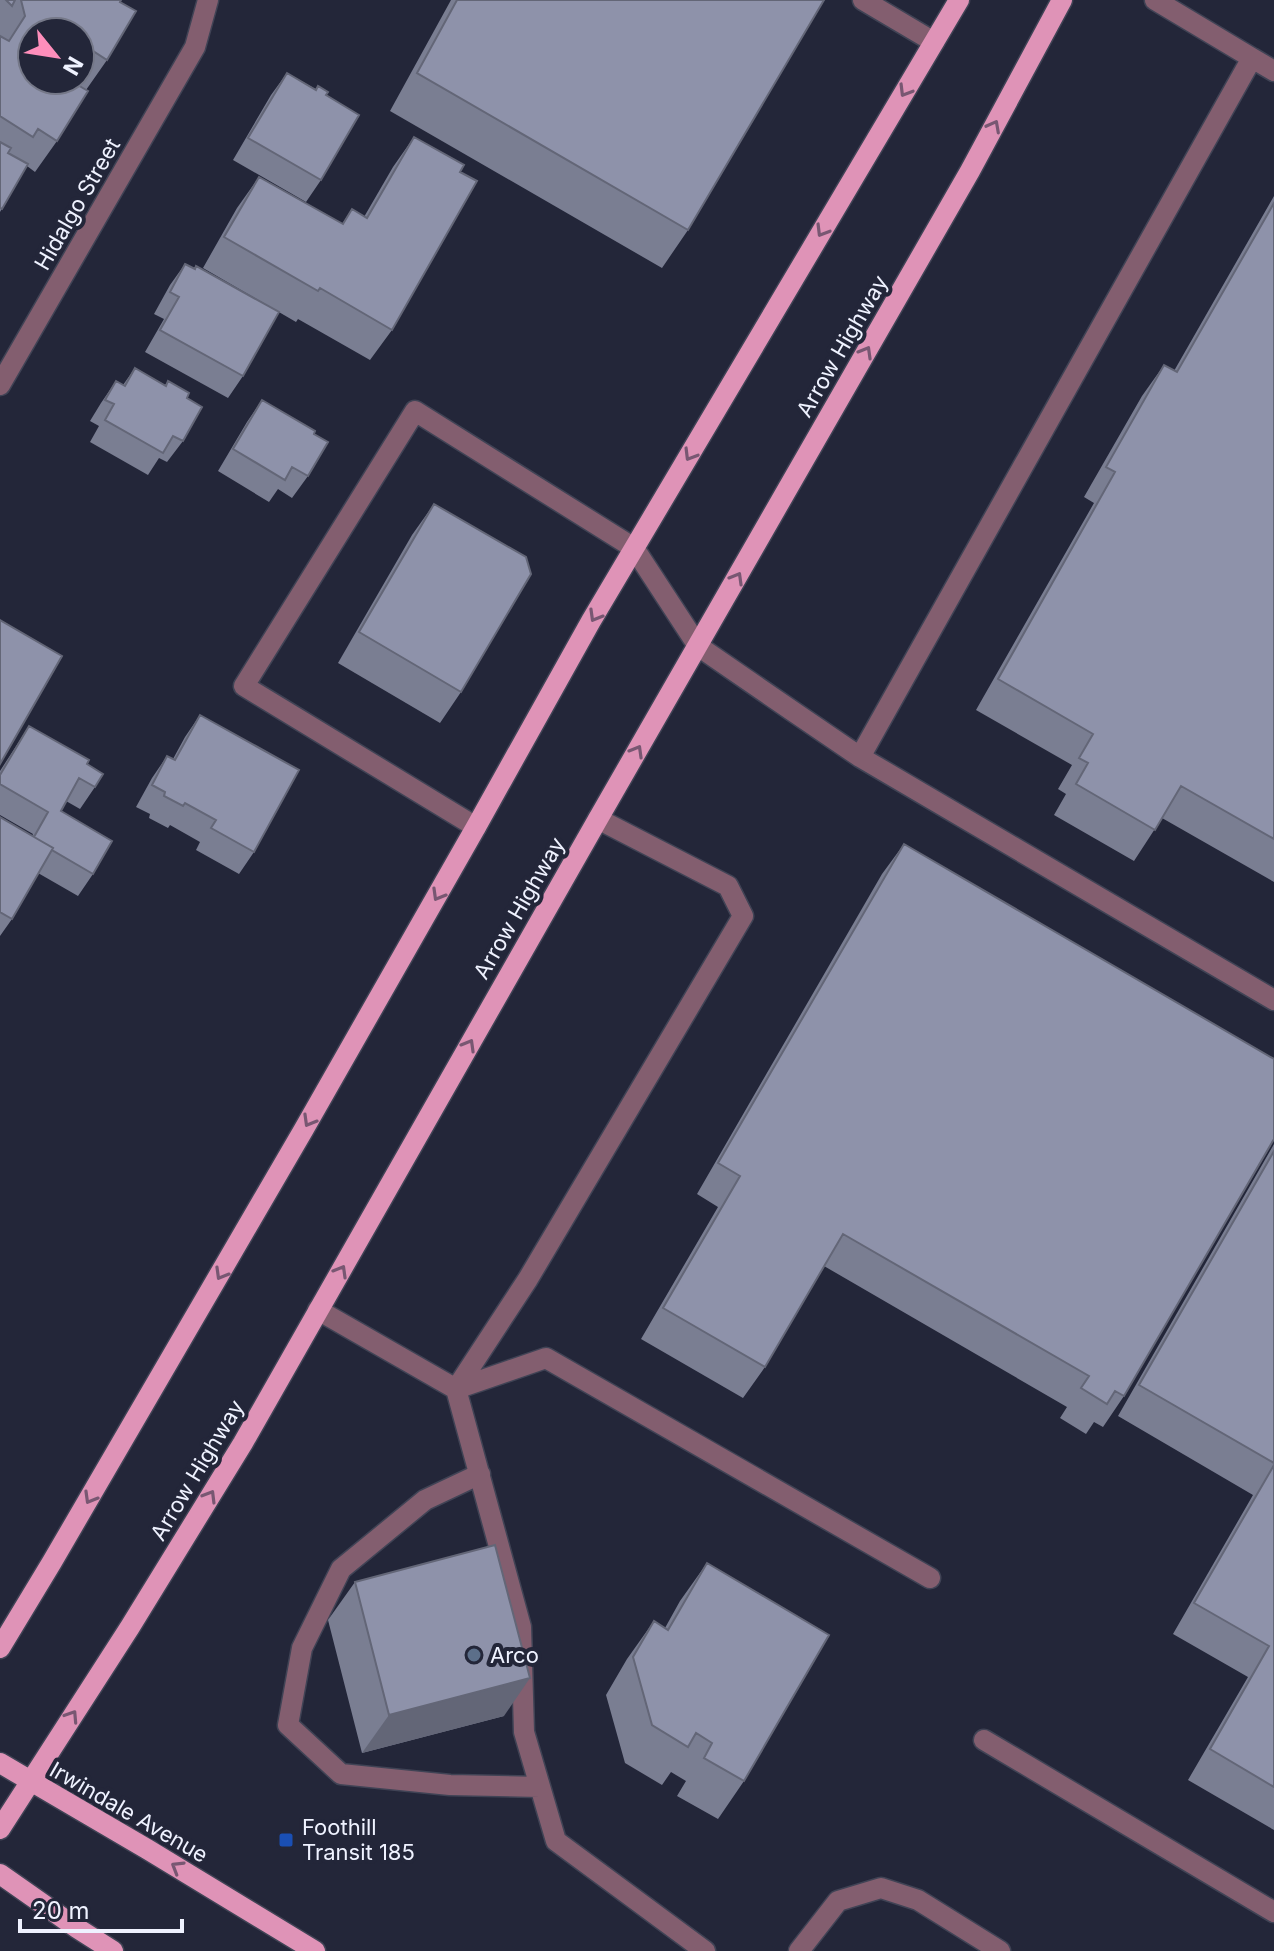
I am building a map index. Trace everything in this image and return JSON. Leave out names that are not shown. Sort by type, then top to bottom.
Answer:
[{"type":"main road","points":[[0,1648],[224,1267],[591,621],[959,0]]},
{"type":"main road","name":"Arrow Highway","points":[[0,1829],[211,1496],[970,171],[1062,0]]},
{"type":"main road","name":"Irwindale Avenue","points":[[0,1763],[315,1951]]},
{"type":"main road","points":[[0,1874],[113,1951]]},
{"type":"street","name":"Hidalgo Street","points":[[0,385],[195,47],[208,0]]},
{"type":"street","points":[[863,0],[934,42]]},
{"type":"street","points":[[1155,0],[1274,71]]},
{"type":"street","points":[[860,757],[1252,58]]},
{"type":"street","points":[[476,827],[244,686],[415,411],[634,548],[698,646],[860,757],[1274,1000]]},
{"type":"street","points":[[456,1389],[528,1279],[743,916],[728,886],[598,819]]},
{"type":"street","points":[[318,1310],[456,1389],[521,1627],[524,1732],[556,1841],[705,1951]]},
{"type":"street","points":[[456,1389],[546,1358],[930,1578]]},
{"type":"street","points":[[480,1474],[425,1500],[341,1569],[302,1648],[288,1725],[341,1774],[450,1785],[540,1787]]},
{"type":"street","points":[[984,1740],[1274,1912]]},
{"type":"street","points":[[799,1951],[838,1901],[881,1888],[918,1900],[1000,1951]]},
{"type":"building","points":[[21,0],[121,0],[136,11],[107,60],[96,53],[96,16],[25,16]]},
{"type":"building","points":[[457,0],[824,0],[688,230],[417,73]]},
{"type":"building","points":[[16,30],[16,96],[85,96],[57,141],[38,129],[33,137],[0,116],[0,36],[9,41]]},
{"type":"building","points":[[287,73],[316,90],[318,86],[328,92],[326,95],[359,115],[321,180],[248,138]]},
{"type":"building","points":[[414,137],[464,165],[460,172],[477,181],[392,330],[224,237],[259,177],[343,224],[352,209],[367,218]]},
{"type":"building","points":[[0,142],[11,148],[8,153],[28,164],[2,209],[0,208]]},
{"type":"building","points":[[1274,203],[1274,839],[1181,786],[1155,830],[1076,784],[1088,763],[1079,758],[1093,734],[998,679],[1115,472],[1106,467],[1164,365],[1177,372]]},
{"type":"building","points":[[185,264],[195,269],[196,266],[279,312],[243,376],[160,330],[179,297],[170,292]]},
{"type":"building","points":[[135,368],[166,386],[168,381],[189,393],[187,398],[202,407],[183,441],[173,436],[163,453],[105,420],[114,404],[105,400],[116,381],[125,386]]},
{"type":"building","points":[[262,400],[328,442],[308,476],[292,467],[285,480],[233,449]]},
{"type":"building","points":[[434,504],[526,557],[531,574],[461,692],[359,632]]},
{"type":"building","points":[[0,620],[62,656],[0,764]]},
{"type":"building","points":[[200,715],[299,770],[254,852],[211,828],[216,820],[185,803],[183,806],[164,796],[165,792],[152,785],[167,756],[175,760]]},
{"type":"building","points":[[29,726],[89,760],[87,764],[103,774],[95,787],[79,778],[61,811],[112,841],[93,874],[34,837],[48,812],[0,784],[0,775]]},
{"type":"building","points":[[0,817],[53,848],[12,919],[0,912]]},
{"type":"building","points":[[904,844],[1274,1059],[1274,1139],[1124,1396],[1115,1391],[1107,1404],[1081,1388],[1089,1376],[843,1234],[765,1367],[663,1308],[740,1176],[718,1163]]},
{"type":"building","points":[[1274,1151],[1274,1463],[1139,1385]]},
{"type":"building","points":[[1274,1465],[1274,1787],[1210,1749],[1269,1646],[1194,1603]]},
{"type":"building","points":[[495,1545],[530,1678],[389,1715],[355,1582]]},
{"type":"building","points":[[707,1563],[829,1635],[744,1781],[704,1758],[712,1743],[696,1733],[688,1747],[652,1725],[633,1657],[654,1621],[668,1630]]},
{"type":"place","name":"Arco","points":[[474,1655]]},
{"type":"place","name":"Foothill Transit 185","points":[[286,1840]]}]
